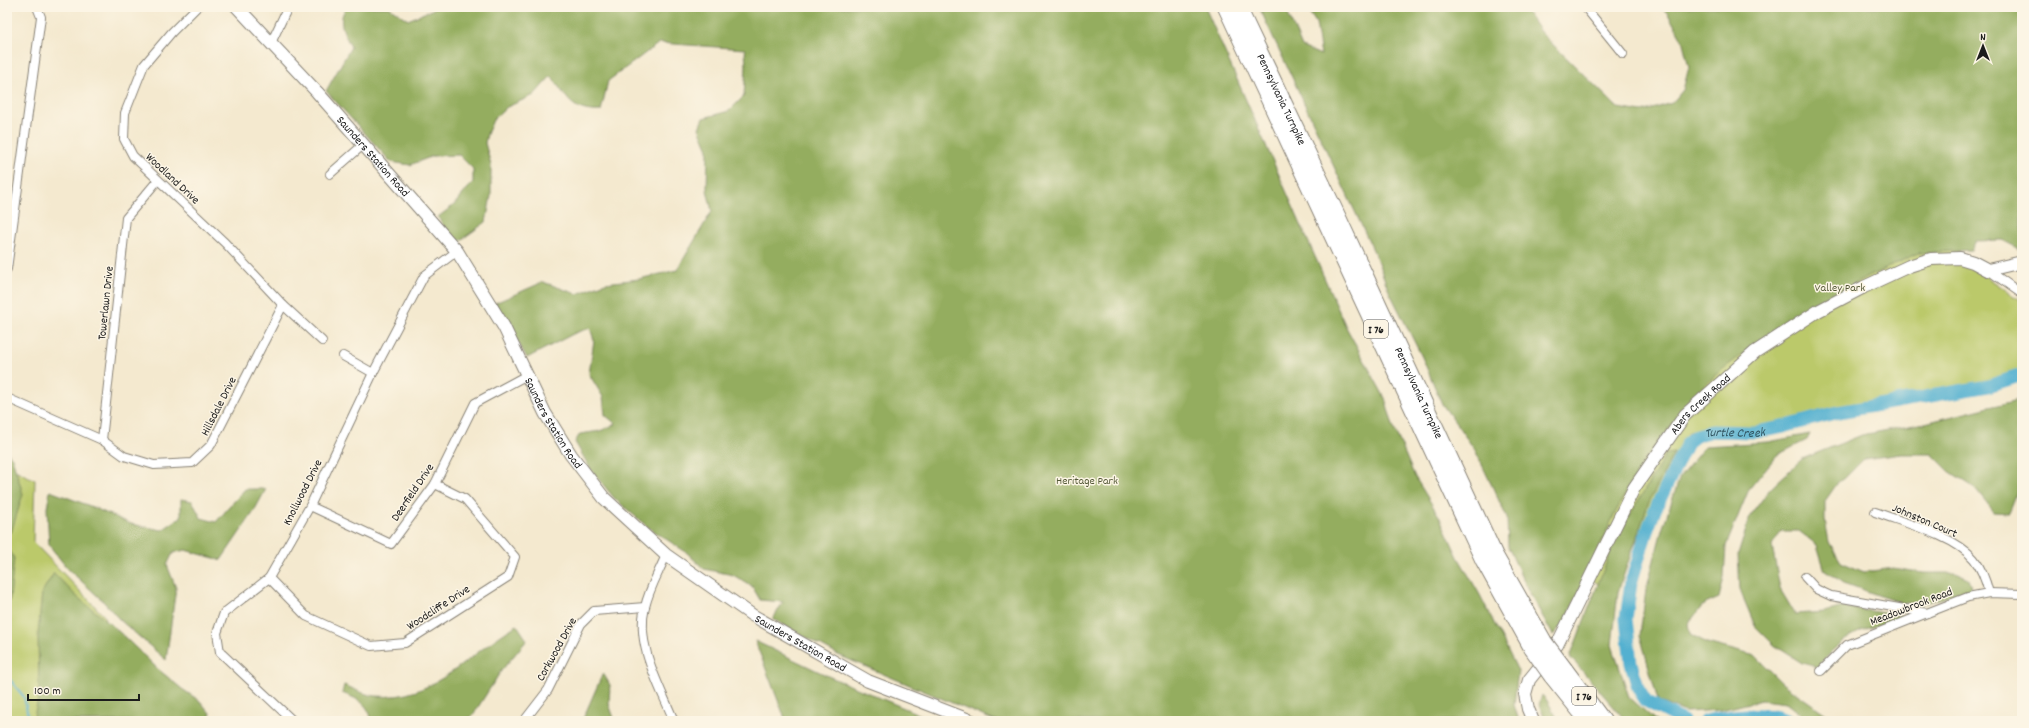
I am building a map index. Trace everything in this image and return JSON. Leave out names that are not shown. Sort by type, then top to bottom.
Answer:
[{"type":"highway","name":"Pennsylvania Turnpike","points":[[1226,7],[1484,561],[1588,721]]},
{"type":"highway","name":"Pennsylvania Turnpike","points":[[1238,7],[1338,216],[1495,556],[1538,645]]},
{"type":"highway","name":"Pennsylvania Turnpike","points":[[1558,673],[1603,721]]},
{"type":"street","points":[[7,270],[42,17],[37,7]]},
{"type":"street","name":"Woodland Drive","points":[[197,7],[172,32],[144,65],[125,113],[124,139],[133,156],[225,243],[284,305],[322,341]]},
{"type":"street","name":"Saunders Station Road","points":[[237,7],[317,92],[457,252],[504,327],[545,413],[571,455],[604,498],[666,556],[752,615],[868,681],[972,721]]},
{"type":"street","points":[[271,43],[288,7]]},
{"type":"street","points":[[1585,7],[1623,54]]},
{"type":"street","points":[[330,174],[363,145]]},
{"type":"street","name":"Towerlawn Drive","points":[[102,440],[126,218],[158,180]]},
{"type":"street","name":"Knollwood Drive","points":[[293,721],[220,652],[217,633],[224,613],[269,578],[310,506],[373,373],[424,276],[457,252]]},
{"type":"street","name":"Abers Creek Road","points":[[1533,721],[1528,709],[1525,694],[1529,680],[1557,645],[1634,488],[1685,415],[1755,352],[1818,311],[1864,287],[1908,266],[1931,259],[1960,258],[1973,262],[1988,270]]},
{"type":"street","points":[[1988,270],[2022,262]]},
{"type":"street","points":[[1988,270],[2022,294]]},
{"type":"street","name":"Hillsdale Drive","points":[[7,398],[102,440],[124,456],[154,465],[192,463],[211,445],[284,305]]},
{"type":"street","points":[[343,356],[373,373]]},
{"type":"street","name":"Deerfield Drive","points":[[310,506],[391,544],[435,484],[475,403],[527,375]]},
{"type":"street","name":"Woodcliffe Drive","points":[[269,578],[306,616],[371,646],[405,643],[508,576],[515,558],[465,499],[435,484]]},
{"type":"street","name":"Johnston Court","points":[[1875,512],[1944,539],[1963,549],[1974,559],[1981,570],[1989,593]]},
{"type":"street","points":[[666,556],[645,607],[645,647],[674,721]]},
{"type":"street","points":[[1805,577],[1816,589],[1831,596],[1927,613]]},
{"type":"street","name":"Meadowbrook Road","points":[[1821,671],[1847,645],[1968,597],[1989,593],[2022,594]]},
{"type":"street","name":"Corkwood Drive","points":[[524,721],[548,690],[581,624],[594,611],[645,607]]},
{"type":"green space","name":"Heritage Park","points":[[347,7],[389,7],[408,20],[438,7],[1205,7],[1346,327],[1385,398],[1393,426],[1415,477],[1439,516],[1458,557],[1480,595],[1518,671],[1514,705],[1519,721],[995,721],[838,655],[773,619],[783,602],[760,600],[752,586],[733,575],[704,569],[686,552],[649,528],[615,499],[591,470],[575,442],[580,434],[600,431],[616,424],[605,415],[603,397],[589,374],[594,340],[590,328],[575,333],[527,358],[495,303],[543,282],[577,294],[605,283],[639,279],[677,270],[712,211],[707,190],[708,149],[699,128],[703,118],[729,111],[744,96],[746,66],[745,49],[659,43],[608,81],[601,111],[582,109],[570,102],[551,76],[534,95],[507,107],[493,120],[485,143],[491,165],[491,196],[486,222],[458,242],[444,227],[438,217],[454,205],[473,182],[473,169],[459,155],[433,156],[410,165],[391,162],[326,91],[351,47],[342,27],[342,17]]},
{"type":"green space","points":[[1259,7],[1285,7],[1302,47],[1321,55],[1316,23],[1306,7],[1523,7],[1541,33],[1618,108],[1642,112],[1672,103],[1683,90],[1689,67],[1682,39],[1668,14],[1661,7],[2022,7],[2022,250],[2002,240],[1976,241],[1971,250],[1919,253],[1867,277],[1773,332],[1720,371],[1695,394],[1640,466],[1614,515],[1565,622],[1553,635],[1528,590],[1508,547],[1507,518],[1493,488],[1475,450],[1442,404],[1422,357],[1389,291],[1374,252]]},
{"type":"green space","name":"Valley Park","points":[[1952,245],[1981,273],[2022,301],[2022,371],[1986,384],[1836,408],[1782,424],[1689,432],[1611,594],[1585,574],[1601,283]]},
{"type":"green space","points":[[2022,399],[2021,472],[2009,513],[1994,512],[1975,488],[1949,471],[1932,454],[1901,454],[1864,459],[1845,478],[1839,481],[1825,501],[1825,520],[1829,542],[1841,562],[1864,572],[1894,568],[1923,573],[1956,573],[1968,578],[1972,590],[1925,603],[1900,603],[1844,583],[1825,571],[1817,545],[1799,531],[1781,531],[1772,545],[1780,589],[1795,614],[1825,612],[1843,607],[1903,616],[1863,630],[1851,636],[1835,648],[1817,667],[1802,663],[1774,645],[1755,626],[1740,590],[1738,555],[1750,516],[1770,489],[1802,459],[1862,435],[1925,423]]},
{"type":"green space","points":[[1810,434],[1807,440],[1777,455],[1749,489],[1726,546],[1724,577],[1719,598],[1703,605],[1688,624],[1690,634],[1707,643],[1755,656],[1783,684],[1836,721],[1809,721],[1786,703],[1762,700],[1721,710],[1685,712],[1658,701],[1640,635],[1646,590],[1662,530],[1680,477],[1705,446],[1768,442]]},
{"type":"green space","points":[[7,452],[12,458],[23,494],[11,533],[7,527]]},
{"type":"green space","points":[[1674,453],[1648,504],[1618,592],[1612,645],[1629,697],[1656,721],[1626,721],[1570,657],[1615,540],[1666,454]]},
{"type":"green space","points":[[7,466],[35,480],[33,542],[106,618],[95,633],[194,721],[7,721]]},
{"type":"green space","points":[[245,489],[266,489],[253,513],[221,560],[185,550],[173,553],[167,565],[176,588],[166,660],[120,620],[102,600],[67,568],[49,545],[47,508],[50,491],[90,506],[131,524],[162,530],[181,517],[181,499],[192,501],[201,518],[216,522]]},
{"type":"green space","points":[[7,547],[14,558],[10,598],[7,610]]},
{"type":"green space","points":[[54,573],[76,596],[114,627],[158,669],[182,689],[200,701],[210,713],[212,721],[33,721],[39,695],[38,635],[42,592]]},
{"type":"green space","points":[[517,625],[527,640],[501,671],[473,715],[464,721],[372,721],[368,710],[362,702],[342,693],[344,685],[376,696],[397,696],[416,691],[434,683],[451,672]]},
{"type":"green space","points":[[755,641],[828,676],[935,721],[786,721]]},
{"type":"green space","points":[[603,673],[610,685],[609,704],[615,721],[582,721]]},
{"type":"green space","points":[[1542,695],[1559,721],[1546,721],[1539,705]]},
{"type":"waterway","name":"Turtle Creek","points":[[1683,721],[1646,701],[1638,688],[1631,663],[1626,619],[1631,583],[1646,534],[1655,510],[1687,443],[1697,435],[1712,431],[1756,432],[1783,427],[1838,412],[1988,386],[2022,375]]},
{"type":"waterway","points":[[7,676],[24,697],[29,721]]},
{"type":"waterway","name":"Turtle Creek","points":[[1705,721],[1747,715],[1769,716],[1788,721]]}]
